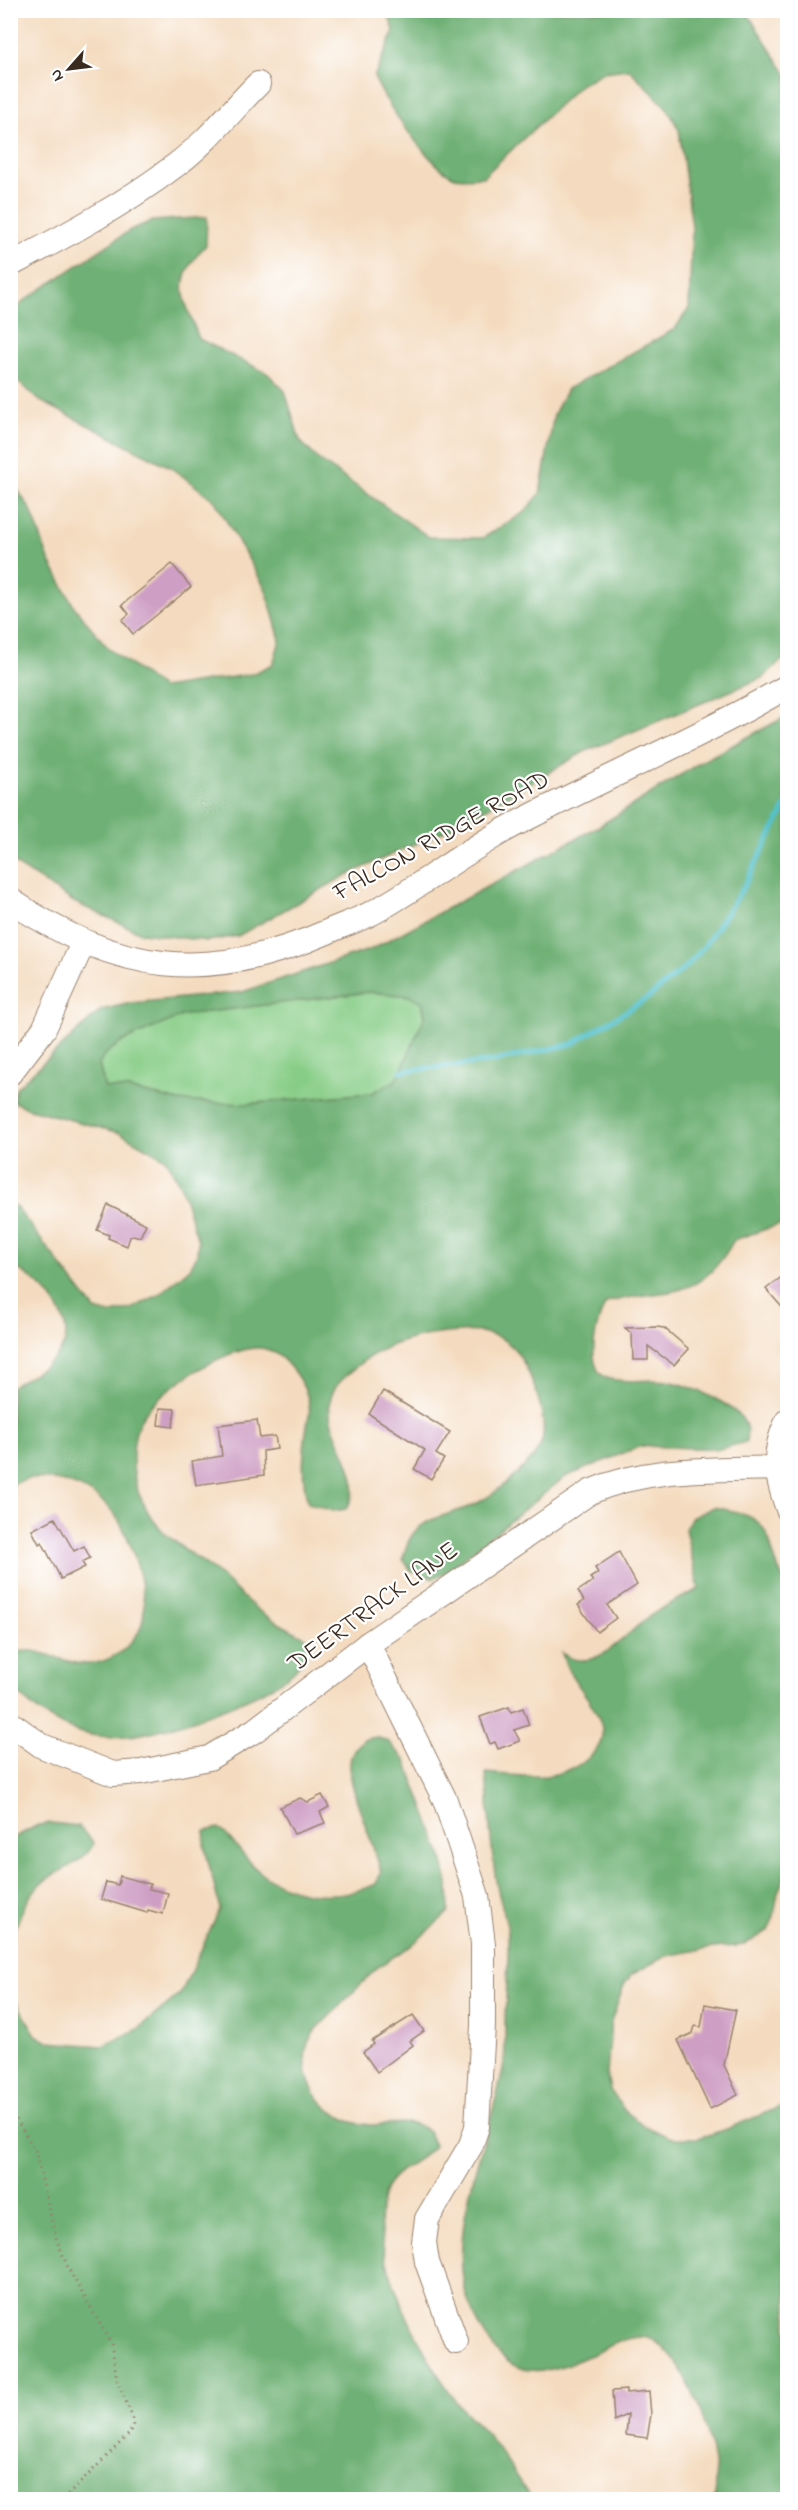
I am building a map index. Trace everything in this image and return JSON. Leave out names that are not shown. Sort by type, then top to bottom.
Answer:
[{"type":"street","points":[[10,265],[70,234],[177,165],[227,118],[258,84]]},
{"type":"street","name":"FALCON RIDGE ROAD","points":[[10,900],[83,943],[139,960],[190,966],[246,960],[294,946],[380,909],[448,862],[512,827],[788,686]]},
{"type":"street","points":[[10,1073],[44,1029],[83,943]]},
{"type":"street","points":[[788,1420],[779,1437],[776,1475],[788,1509]]},
{"type":"street","name":"DEERTRACK LANE","points":[[10,1724],[42,1746],[113,1774],[183,1765],[209,1758],[254,1731],[368,1644],[404,1622],[528,1532],[590,1492],[615,1481],[654,1472],[777,1468]]},
{"type":"street","points":[[368,1644],[445,1800],[477,1896],[482,1935],[483,2026],[477,2127],[471,2145],[427,2219],[424,2242],[427,2262],[456,2342]]},
{"type":"path","points":[[10,2109],[35,2150],[43,2175],[56,2238],[83,2299],[111,2343],[117,2380],[132,2416],[133,2426],[129,2434],[63,2499]]},
{"type":"green space","points":[[387,11],[746,11],[787,75],[787,656],[762,678],[584,752],[461,823],[345,876],[238,936],[208,941],[141,933],[74,902],[11,861],[11,480],[31,510],[49,560],[75,608],[109,649],[162,688],[252,674],[273,664],[280,640],[266,590],[215,501],[172,468],[40,401],[11,375],[11,314],[25,300],[132,229],[153,221],[207,217],[206,245],[188,269],[183,289],[188,311],[199,339],[267,373],[285,391],[300,441],[319,460],[429,537],[483,538],[525,512],[540,494],[554,414],[567,389],[675,329],[689,308],[692,227],[679,130],[667,108],[629,69],[603,72],[580,85],[483,177],[455,177],[433,161],[421,148],[388,102],[374,77],[394,31]]},
{"type":"green space","points":[[787,716],[787,1222],[734,1240],[707,1276],[693,1285],[679,1290],[606,1303],[596,1332],[594,1354],[600,1373],[607,1378],[621,1381],[667,1381],[697,1390],[719,1401],[743,1420],[747,1433],[746,1442],[720,1449],[641,1446],[565,1477],[446,1572],[434,1578],[411,1571],[403,1559],[413,1535],[420,1527],[438,1517],[481,1501],[513,1478],[532,1458],[542,1441],[543,1420],[538,1396],[524,1363],[513,1348],[500,1338],[484,1333],[445,1333],[418,1337],[392,1345],[357,1366],[338,1384],[331,1397],[332,1425],[350,1467],[353,1481],[352,1495],[346,1509],[333,1511],[308,1503],[303,1468],[309,1408],[305,1390],[297,1376],[281,1357],[268,1350],[258,1348],[228,1355],[176,1384],[149,1408],[141,1419],[133,1446],[136,1486],[154,1521],[172,1540],[217,1573],[259,1611],[309,1639],[308,1648],[300,1664],[281,1681],[240,1702],[190,1721],[145,1733],[118,1737],[91,1735],[65,1727],[45,1716],[11,1685],[11,1655],[24,1651],[36,1651],[74,1663],[88,1664],[103,1661],[122,1651],[136,1636],[143,1617],[144,1602],[132,1549],[118,1519],[104,1503],[93,1494],[80,1488],[53,1480],[28,1479],[11,1485],[11,1387],[52,1360],[62,1348],[66,1337],[65,1324],[60,1312],[43,1288],[11,1266],[11,1204],[16,1207],[95,1310],[109,1314],[133,1308],[158,1295],[190,1268],[197,1255],[198,1241],[181,1187],[166,1159],[120,1133],[26,1108],[13,1101],[16,1088],[101,1010],[131,1003],[242,992],[372,949],[601,825],[701,762]],"holes":[[[369,992],[410,996],[422,1002],[425,1016],[395,1081],[372,1093],[245,1104],[179,1101],[128,1089],[105,1088],[99,1065],[105,1054],[125,1040],[184,1015]]]},
{"type":"green space","points":[[369,992],[410,996],[422,1002],[425,1016],[395,1081],[372,1093],[245,1104],[179,1101],[128,1089],[105,1088],[99,1065],[105,1054],[125,1040],[183,1015]]},
{"type":"green space","points":[[713,1507],[736,1512],[761,1525],[767,1534],[779,1571],[788,1587],[788,1869],[778,1892],[774,1916],[768,1931],[744,1945],[666,1956],[631,1975],[624,1985],[611,2022],[607,2075],[610,2090],[625,2111],[646,2127],[672,2138],[698,2138],[724,2130],[787,2104],[787,2499],[714,2499],[716,2482],[713,2460],[698,2406],[687,2380],[673,2358],[658,2343],[642,2337],[629,2339],[552,2369],[536,2371],[508,2362],[484,2334],[473,2313],[464,2285],[461,2255],[470,2192],[503,2069],[505,2050],[508,1931],[498,1892],[491,1844],[486,1773],[531,1776],[556,1774],[578,1765],[595,1751],[602,1732],[600,1721],[591,1703],[569,1671],[562,1653],[575,1659],[587,1660],[599,1656],[658,1610],[699,1589],[685,1529],[691,1518]]},
{"type":"green space","points":[[377,1737],[389,1742],[406,1761],[441,1854],[448,1882],[449,1912],[411,1946],[379,1966],[315,2031],[306,2051],[307,2074],[316,2094],[340,2117],[360,2124],[417,2125],[430,2135],[434,2146],[395,2176],[386,2188],[381,2212],[382,2240],[389,2269],[413,2329],[443,2382],[461,2408],[490,2438],[532,2499],[11,2499],[11,1973],[14,1998],[36,2035],[48,2042],[103,2046],[138,2029],[181,1993],[220,1909],[204,1844],[205,1831],[219,1828],[253,1866],[280,1884],[296,1890],[328,1894],[344,1893],[376,1884],[381,1872],[353,1787],[350,1763],[353,1752],[364,1739]]},
{"type":"green space","points":[[51,1823],[78,1826],[94,1843],[84,1856],[36,1889],[23,1910],[11,1941],[11,1839],[38,1825]]},
{"type":"building","points":[[172,564],[191,587],[133,634],[122,620],[129,614],[122,605]]},
{"type":"building","points":[[108,1205],[146,1224],[140,1237],[133,1235],[130,1237],[127,1246],[108,1238],[109,1235],[97,1230]]},
{"type":"building","points":[[788,1272],[788,1314],[766,1289]]},
{"type":"building","points":[[625,1328],[664,1328],[689,1349],[674,1365],[648,1346],[648,1360],[633,1360],[632,1334]]},
{"type":"building","points":[[383,1391],[450,1432],[436,1454],[444,1459],[431,1479],[414,1469],[425,1450],[369,1414]]},
{"type":"building","points":[[160,1408],[175,1409],[173,1427],[158,1425]]},
{"type":"building","points":[[257,1420],[260,1438],[275,1436],[277,1449],[263,1451],[264,1475],[196,1485],[192,1461],[222,1456],[218,1425]]},
{"type":"building","points":[[55,1518],[74,1551],[84,1546],[90,1558],[82,1562],[85,1567],[61,1579],[42,1542],[39,1544],[32,1530]]},
{"type":"building","points":[[619,1552],[637,1585],[607,1605],[616,1618],[597,1632],[578,1605],[584,1601],[578,1591],[593,1581],[590,1578],[598,1573],[595,1568]]},
{"type":"building","points":[[509,1707],[511,1712],[523,1708],[529,1725],[514,1730],[520,1741],[498,1749],[495,1742],[490,1744],[480,1717]]},
{"type":"building","points":[[322,1795],[329,1807],[320,1812],[325,1823],[294,1834],[280,1807],[300,1798],[308,1802]]},
{"type":"building","points":[[120,1876],[150,1884],[149,1889],[168,1893],[163,1914],[148,1910],[147,1913],[101,1899],[106,1882],[118,1885]]},
{"type":"building","points":[[705,2004],[736,2010],[724,2065],[738,2095],[710,2109],[678,2040],[693,2033],[695,2026],[701,2027]]},
{"type":"building","points":[[413,2015],[424,2031],[410,2041],[413,2045],[377,2072],[363,2052],[374,2044],[372,2041]]},
{"type":"building","points":[[626,2390],[626,2393],[649,2391],[651,2415],[647,2438],[626,2435],[628,2414],[614,2421],[612,2391]]},
{"type":"waterway","points":[[401,1071],[495,1061],[572,1044],[649,997],[688,965],[705,945],[741,891],[788,802]]}]
